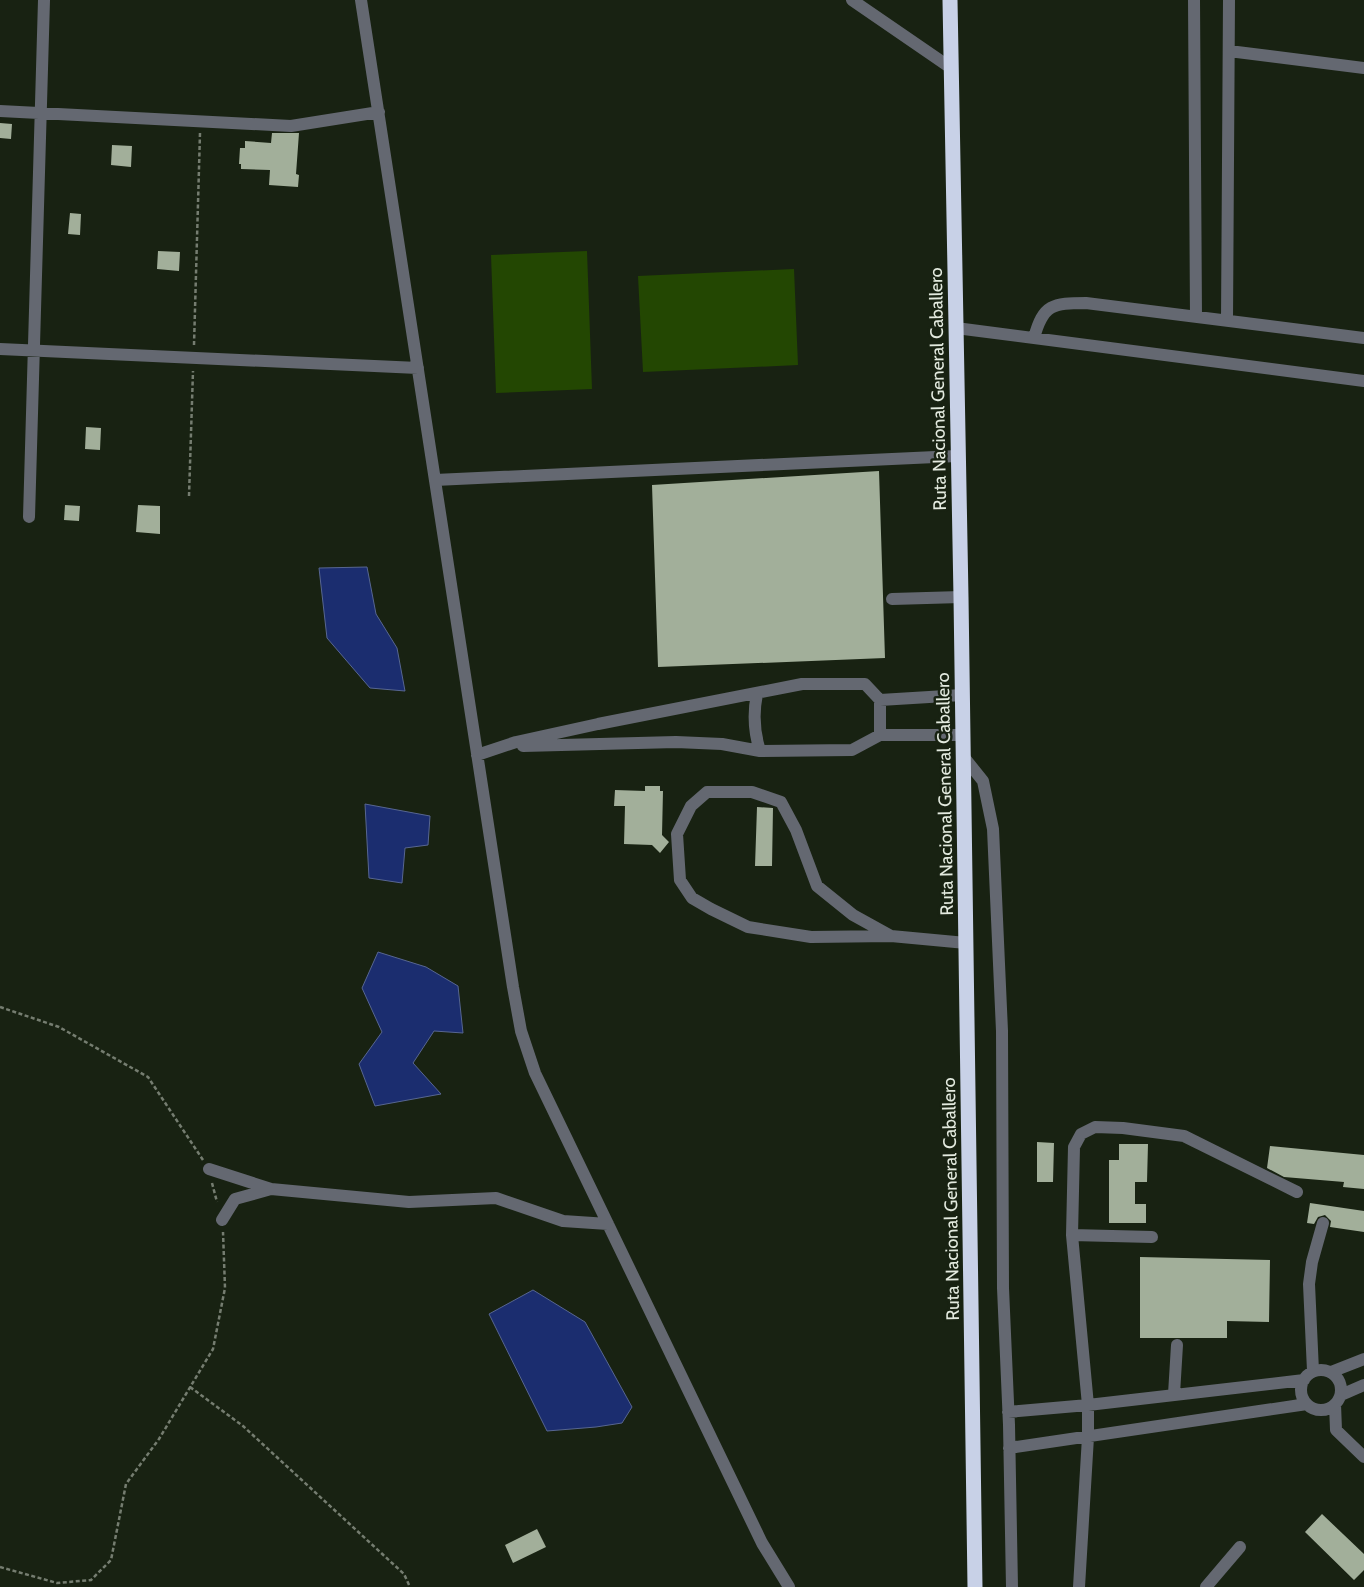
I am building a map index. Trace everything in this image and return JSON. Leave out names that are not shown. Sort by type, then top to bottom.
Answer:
[{"type":"highway","name":"Ruta Nacional General Caballero","points":[[950,0],[961,597],[975,1587]]},
{"type":"street","points":[[29,517],[44,0]]},
{"type":"street","points":[[361,0],[521,1031],[535,1073],[762,1543],[789,1587]]},
{"type":"street","points":[[852,0],[952,68]]},
{"type":"street","points":[[1194,0],[1196,317]]},
{"type":"street","points":[[1227,321],[1229,0]]},
{"type":"street","points":[[1229,51],[1364,68]]},
{"type":"street","points":[[0,111],[291,126],[379,112]]},
{"type":"street","points":[[1034,338],[1038,324],[1046,311],[1059,303],[1086,303],[1364,338]]},
{"type":"street","points":[[956,328],[1364,381]]},
{"type":"street","points":[[0,349],[418,368]]},
{"type":"street","points":[[435,480],[957,456]]},
{"type":"street","points":[[892,599],[961,597]]},
{"type":"street","points":[[477,755],[508,745],[598,724],[802,684],[865,684],[880,700],[880,735]]},
{"type":"street","points":[[757,694],[754,708],[755,736],[760,751]]},
{"type":"street","points":[[880,700],[962,695]]},
{"type":"street","points":[[508,745],[539,746],[676,742],[722,744],[760,751],[852,750],[880,735],[962,735]]},
{"type":"street","points":[[963,756],[983,781],[993,828],[1002,1031],[1003,1288],[1012,1587]]},
{"type":"street","points":[[891,936],[853,915],[816,886],[796,830],[781,802],[752,792],[707,792],[691,806],[677,834],[680,880],[692,898],[711,909],[748,926],[811,938],[891,936],[966,943]]},
{"type":"street","points":[[1079,1587],[1088,1437],[1088,1406],[1072,1235],[1074,1147],[1080,1134],[1095,1127],[1123,1128],[1184,1136],[1297,1192]]},
{"type":"street","points":[[209,1169],[271,1189],[409,1202],[496,1198],[563,1221],[608,1224]]},
{"type":"street","points":[[222,1220],[234,1199],[271,1189]]},
{"type":"street","points":[[1323,1223],[1312,1262],[1309,1284],[1308,1376],[1302,1387],[1302,1395],[1307,1404],[1316,1409],[1327,1409],[1338,1400],[1364,1385]]},
{"type":"street","points":[[1072,1235],[1152,1237]]},
{"type":"street","points":[[1174,1394],[1176,1345]]},
{"type":"street","points":[[1008,1412],[1088,1406],[1308,1376],[1320,1370],[1331,1372],[1364,1359]]},
{"type":"street","points":[[1331,1372],[1340,1385],[1336,1430],[1364,1457]]},
{"type":"street","points":[[1009,1448],[1307,1404]]},
{"type":"street","points":[[1206,1587],[1240,1547]]},
{"type":"path","points":[[189,496],[201,122]]},
{"type":"path","points":[[0,1007],[59,1027],[148,1077],[209,1169],[222,1220],[225,1280],[224,1296],[213,1349],[159,1438],[126,1484],[111,1560],[92,1580],[57,1583],[0,1567]]},
{"type":"path","points":[[190,1388],[243,1426],[404,1574],[410,1587]]},
{"type":"green space","points":[[587,251],[592,389],[496,393],[491,255]]},
{"type":"green space","points":[[794,269],[798,365],[643,372],[638,276]]},
{"type":"water","points":[[367,567],[376,614],[397,648],[405,691],[370,688],[327,638],[319,568]]},
{"type":"water","points":[[365,804],[430,816],[428,845],[405,848],[402,883],[369,878]]},
{"type":"water","points":[[378,952],[426,967],[458,986],[463,1033],[434,1031],[413,1063],[441,1094],[375,1106],[359,1064],[382,1032],[362,988]]},
{"type":"water","points":[[533,1290],[585,1322],[632,1407],[622,1423],[547,1431],[489,1314]]},
{"type":"building","points":[[0,123],[12,124],[11,139],[0,138]]},
{"type":"building","points":[[272,133],[299,133],[296,174],[299,175],[298,187],[269,185],[270,170],[241,169],[241,164],[239,164],[240,148],[245,148],[245,141],[271,143]]},
{"type":"building","points":[[112,145],[132,146],[131,167],[111,165]]},
{"type":"building","points":[[70,213],[81,214],[80,235],[68,234]]},
{"type":"building","points":[[158,251],[180,252],[179,271],[157,269]]},
{"type":"building","points":[[86,427],[101,428],[100,450],[85,449]]},
{"type":"building","points":[[879,471],[885,658],[658,667],[652,485]]},
{"type":"building","points":[[65,505],[80,506],[79,521],[64,520]]},
{"type":"building","points":[[138,505],[160,506],[160,534],[136,532]]},
{"type":"building","points":[[645,786],[660,786],[660,791],[663,791],[662,835],[669,842],[660,853],[652,845],[624,844],[625,806],[614,806],[615,790],[645,791]]},
{"type":"building","points":[[757,807],[773,808],[772,866],[755,866]]},
{"type":"building","points":[[1037,1142],[1054,1143],[1053,1182],[1037,1182]]},
{"type":"building","points":[[1119,1144],[1148,1144],[1147,1182],[1135,1182],[1135,1204],[1146,1204],[1146,1223],[1109,1223],[1109,1160],[1119,1160]]},
{"type":"building","points":[[1270,1146],[1364,1155],[1364,1189],[1343,1187],[1344,1182],[1284,1177],[1267,1168]]},
{"type":"building","points":[[1310,1203],[1364,1211],[1364,1232],[1330,1227],[1331,1221],[1325,1215],[1318,1217],[1314,1224],[1307,1223]]},
{"type":"building","points":[[1140,1257],[1270,1260],[1269,1322],[1227,1321],[1227,1338],[1140,1338]]},
{"type":"building","points":[[1322,1514],[1364,1554],[1364,1570],[1354,1580],[1305,1532]]},
{"type":"building","points":[[537,1529],[546,1547],[513,1563],[505,1545]]}]
